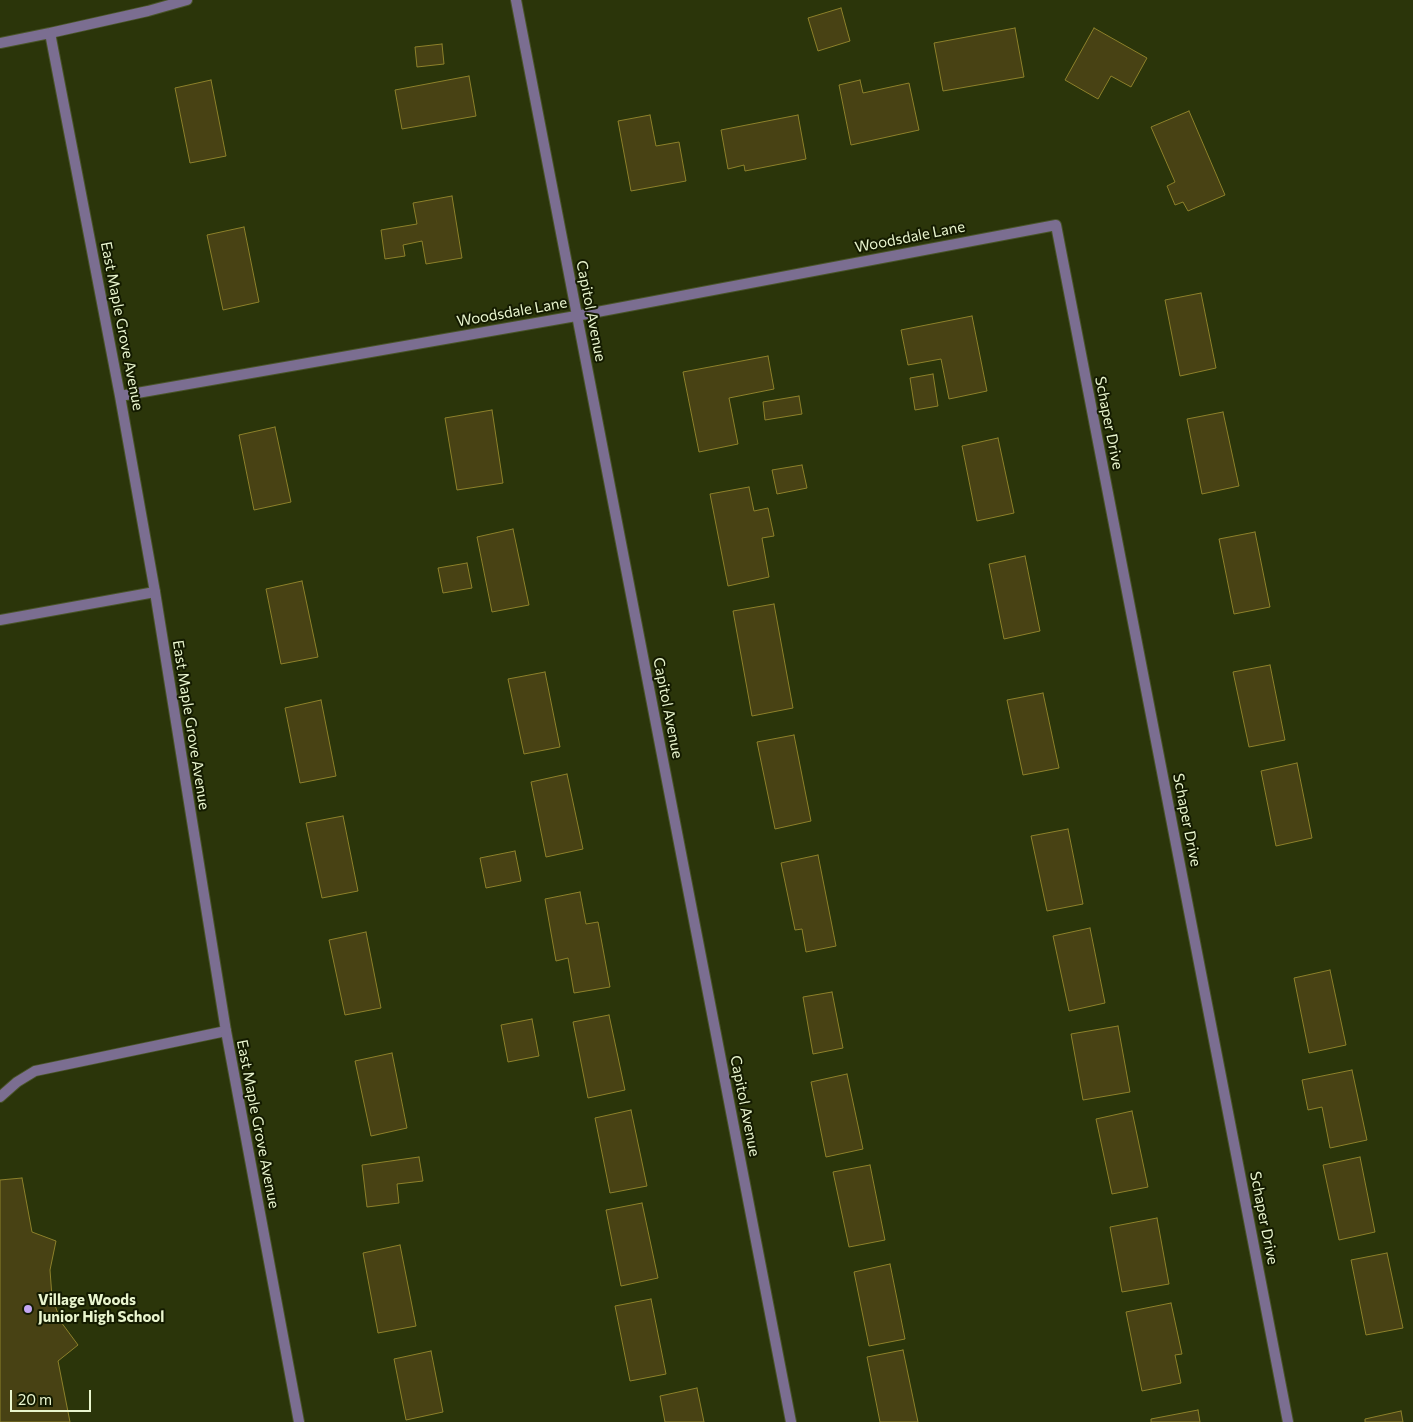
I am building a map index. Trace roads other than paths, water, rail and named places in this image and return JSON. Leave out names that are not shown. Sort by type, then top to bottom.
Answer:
[{"type":"street","points":[[0,43],[50,34],[187,0]]},
{"type":"street","name":"Capitol Avenue","points":[[516,0],[791,1422]]},
{"type":"street","name":"East Maple Grove Avenue","points":[[50,34],[120,396],[155,592],[226,1032],[299,1422]]},
{"type":"street","name":"Woodsdale Lane","points":[[120,396],[576,316],[1056,225]]},
{"type":"street","name":"Schaper Drive","points":[[1056,225],[1288,1422]]},
{"type":"street","points":[[0,620],[155,592]]},
{"type":"street","points":[[0,1097],[17,1082],[35,1071],[226,1032]]},
{"type":"place","name":"Village Woods Junior High School","points":[[28,1309]]}]
